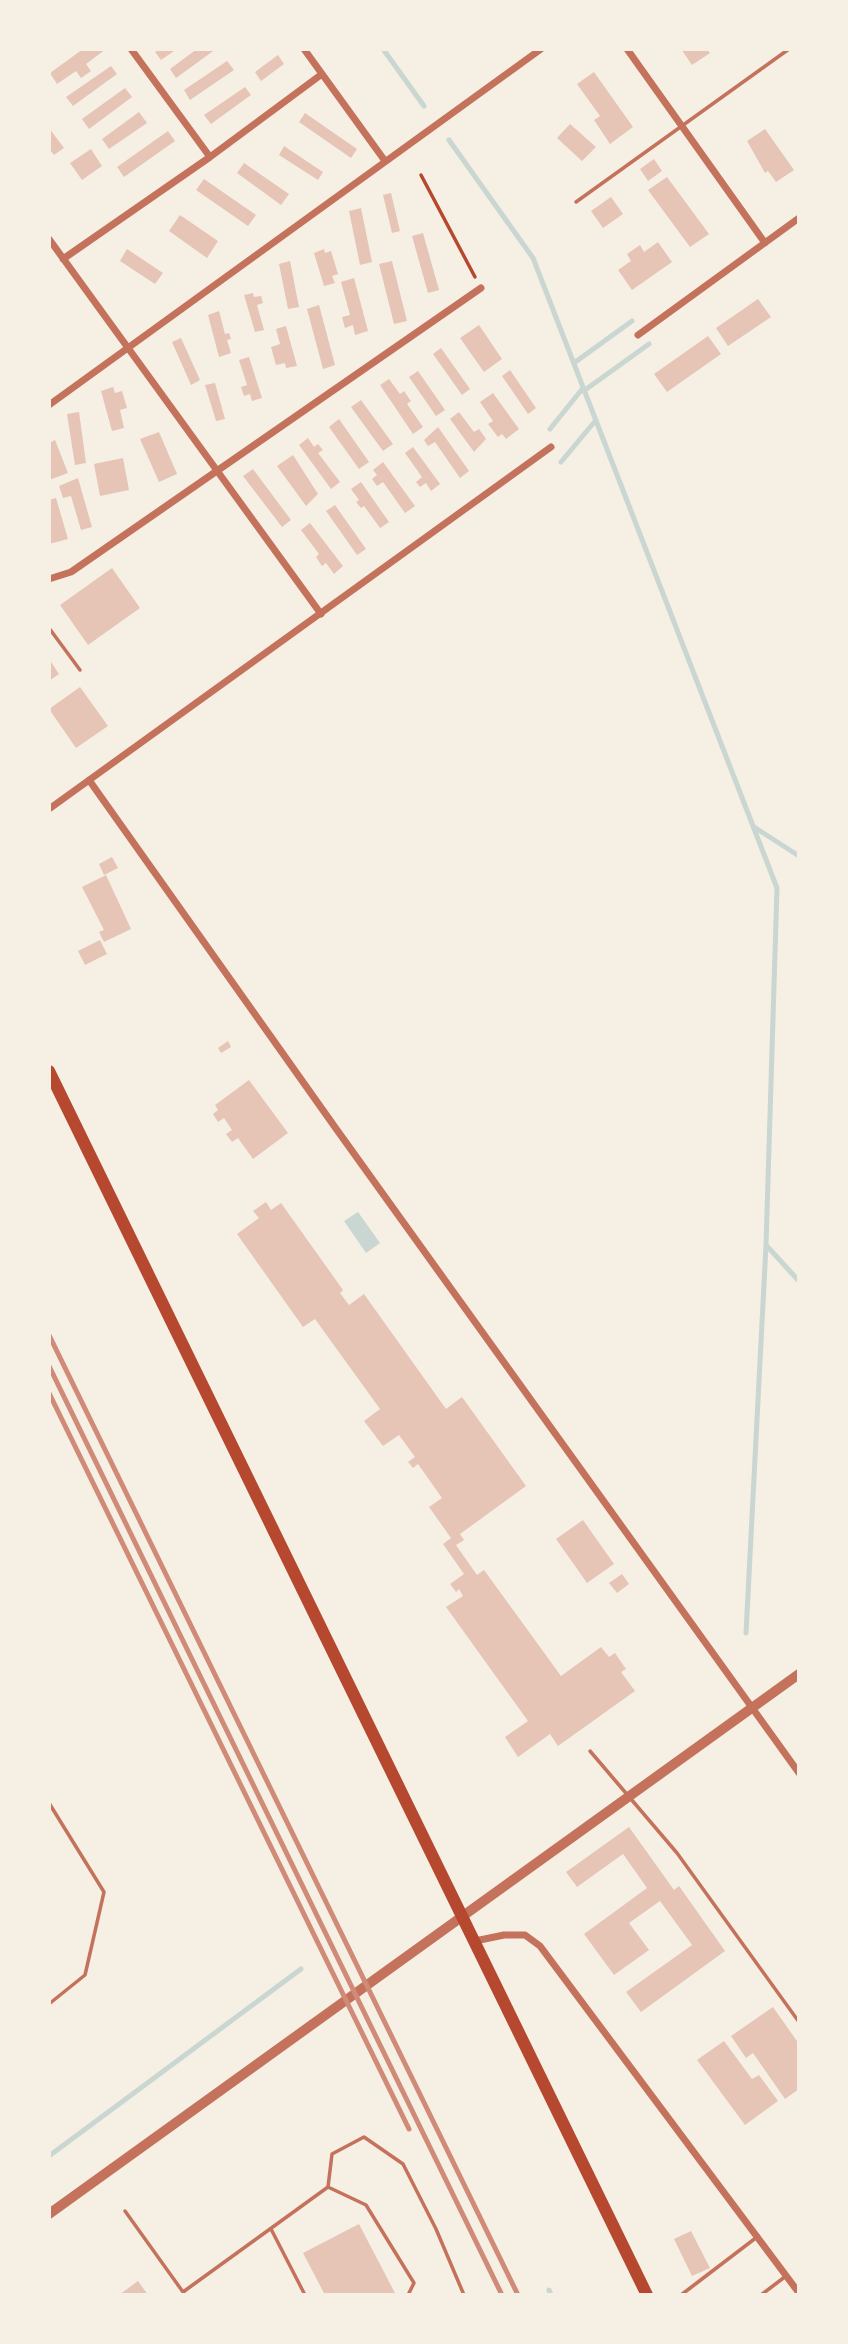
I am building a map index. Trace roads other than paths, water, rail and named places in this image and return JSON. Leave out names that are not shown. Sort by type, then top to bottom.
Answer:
[{"type":"main road","points":[[49,1071],[647,2295]]},
{"type":"street","points":[[131,49],[210,157]]},
{"type":"street","points":[[303,49],[385,161]]},
{"type":"street","points":[[49,405],[541,49]]},
{"type":"street","points":[[627,49],[765,243]]},
{"type":"street","points":[[63,259],[210,157],[322,74]]},
{"type":"street","points":[[638,335],[799,218]]},
{"type":"street","points":[[49,239],[321,614]]},
{"type":"street","points":[[49,579],[71,572],[481,288]]},
{"type":"street","points":[[49,809],[551,447]]},
{"type":"street","points":[[89,780],[799,1773]]},
{"type":"street","points":[[49,2214],[799,1674]]},
{"type":"street","points":[[475,1941],[503,1935],[525,1935],[540,1946],[799,2293]]},
{"type":"lane","points":[[576,202],[789,49]]},
{"type":"lane","points":[[49,628],[80,670]]},
{"type":"lane","points":[[590,1751],[677,1853],[799,2022]]},
{"type":"lane","points":[[49,1803],[104,1892],[85,1975],[49,2004]]},
{"type":"lane","points":[[125,2211],[184,2293],[328,2187],[332,2154],[364,2137],[403,2164],[436,2229],[464,2295]]},
{"type":"lane","points":[[328,2187],[366,2205],[414,2283],[408,2295]]},
{"type":"lane","points":[[271,2228],[305,2295]]},
{"type":"lane","points":[[681,2295],[757,2237]]},
{"type":"lane","points":[[761,2295],[786,2276]]},
{"type":"waterway","points":[[383,49],[424,106]]},
{"type":"waterway","points":[[449,140],[533,258],[777,888],[766,1245],[746,1633]]},
{"type":"waterway","points":[[574,363],[632,321]]},
{"type":"waterway","points":[[585,390],[649,344]]},
{"type":"waterway","points":[[550,429],[583,388]]},
{"type":"waterway","points":[[561,462],[596,420]]},
{"type":"waterway","points":[[754,827],[799,856]]},
{"type":"waterway","points":[[766,1245],[798,1280]]},
{"type":"waterway","points":[[49,2156],[301,1969]]},
{"type":"waterway","points":[[549,2290],[551,2295]]},
{"type":"railway","points":[[49,1335],[518,2295]]},
{"type":"railway","points":[[49,1366],[502,2295]]},
{"type":"railway","points":[[49,1393],[409,2129]]}]
